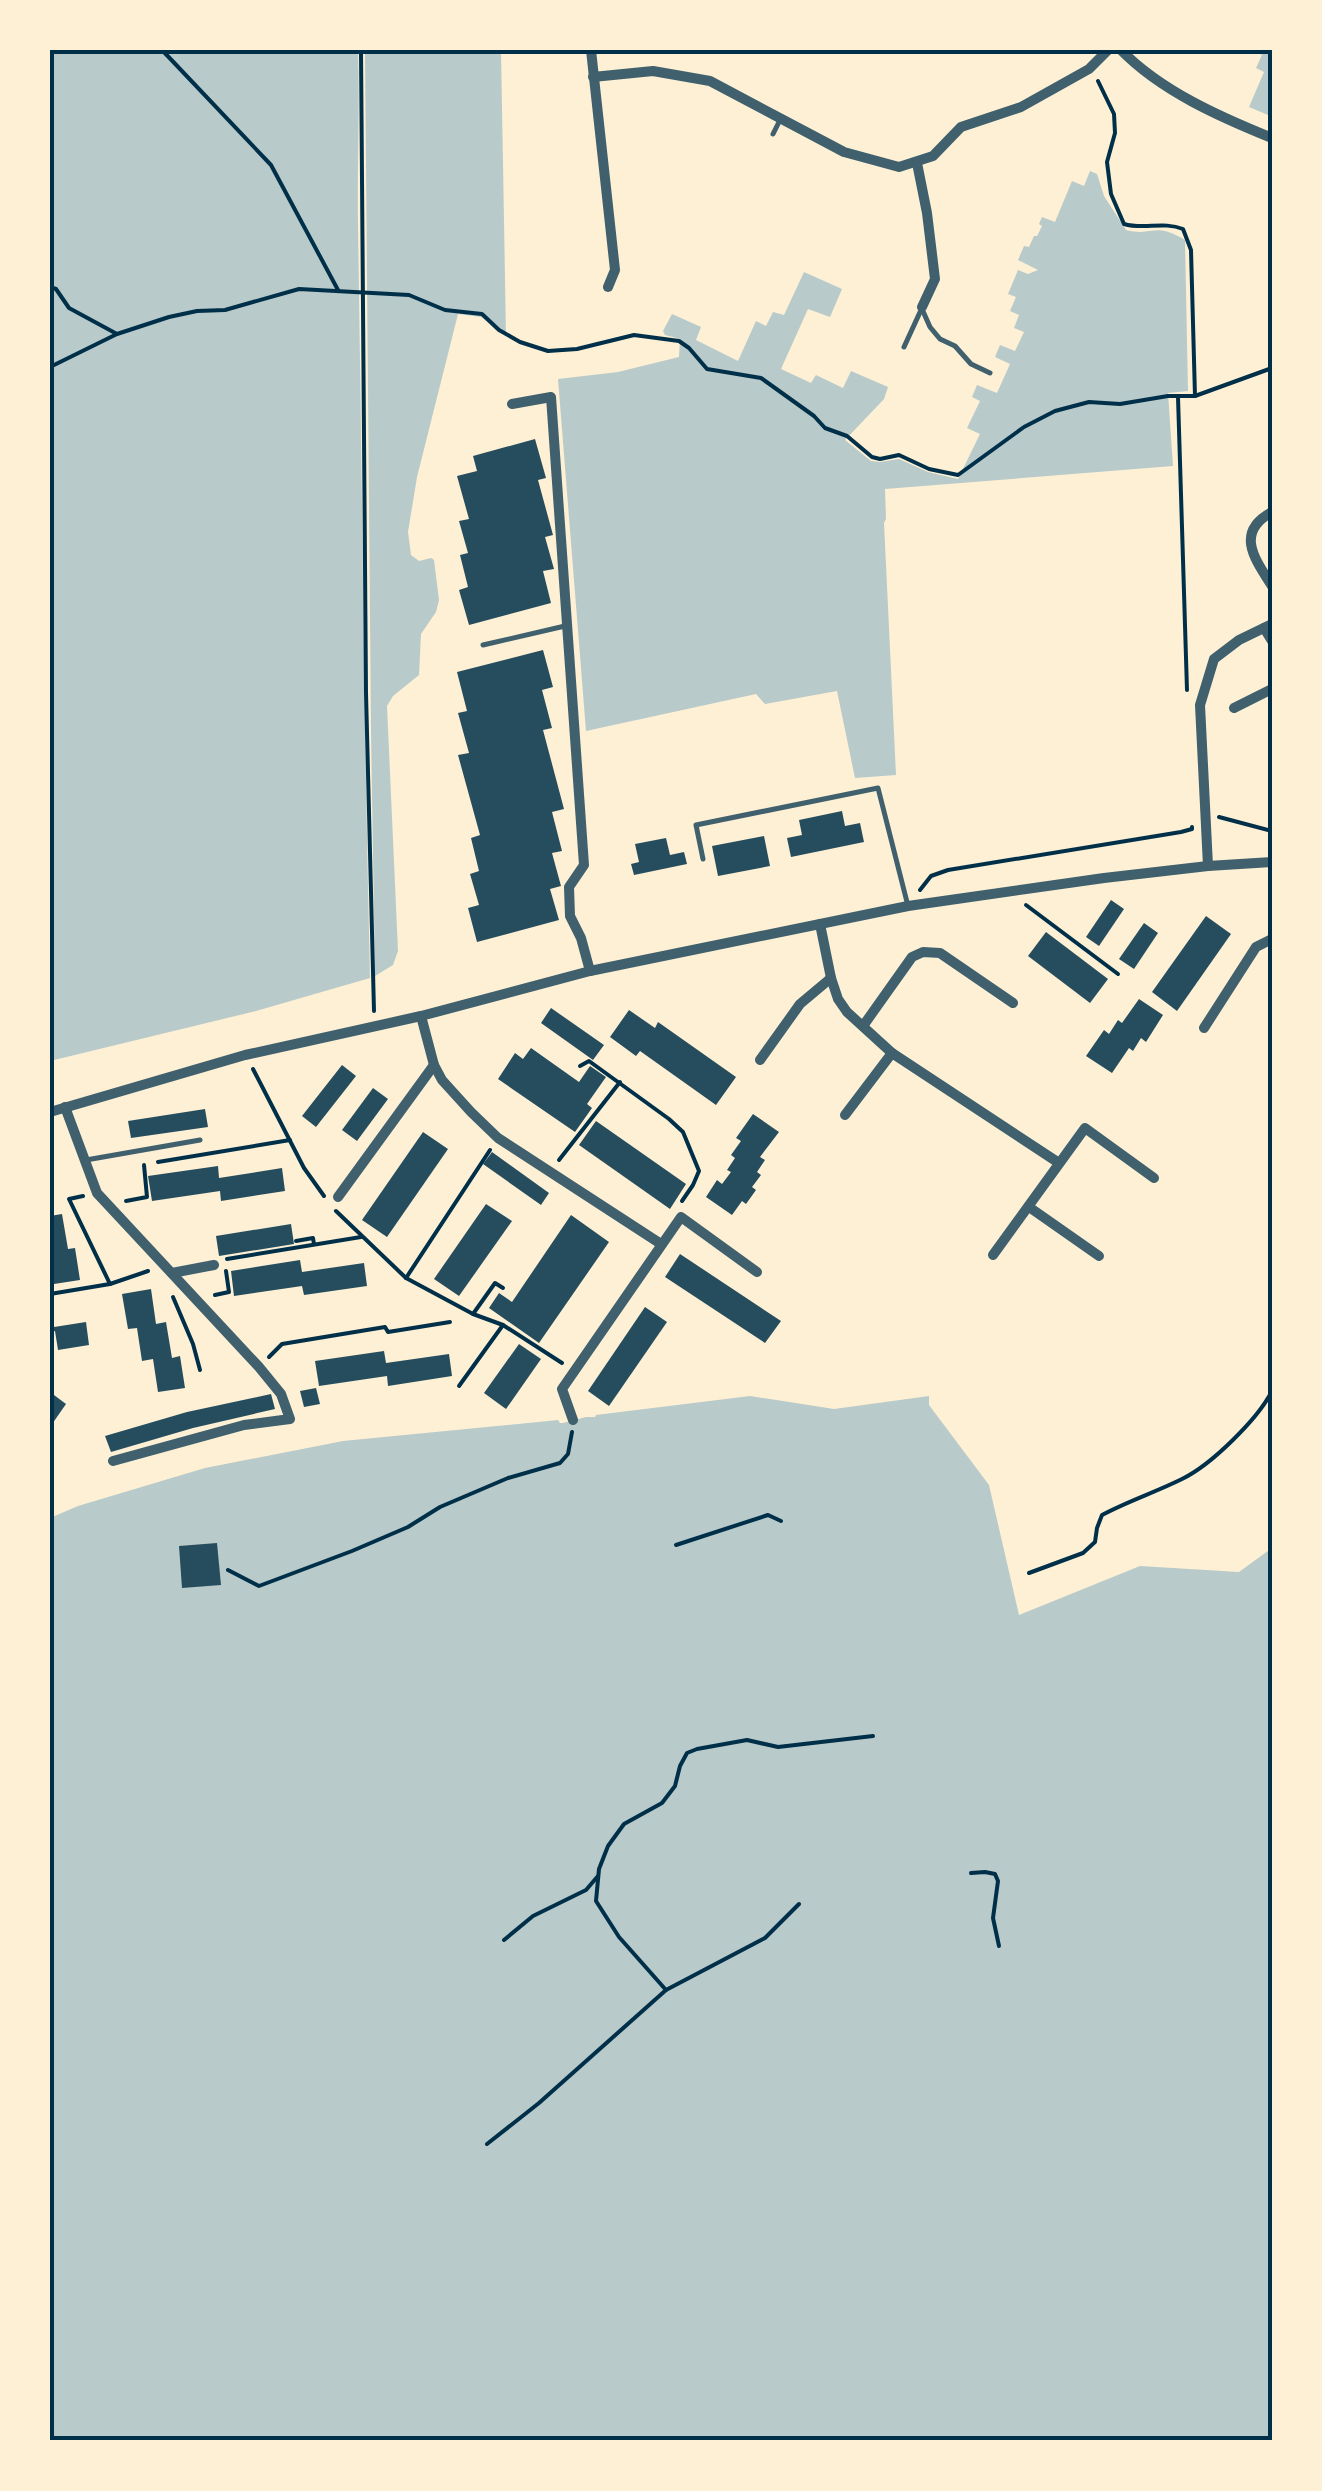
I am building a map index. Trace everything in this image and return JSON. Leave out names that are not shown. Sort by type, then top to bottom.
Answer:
[{"type":"street","points":[[590,50],[615,270],[608,286]]},
{"type":"street","points":[[593,77],[653,71],[710,82],[844,152],[899,168],[933,156],[961,127],[1021,106],[1090,69],[1108,50]]},
{"type":"street","points":[[1121,50],[1180,95],[1272,138]]},
{"type":"street","points":[[917,162],[935,279],[922,307]]},
{"type":"street","points":[[512,404],[551,397],[584,865],[569,887],[570,916],[590,971]]},
{"type":"street","points":[[1272,512],[1252,528],[1249,545],[1272,586]]},
{"type":"street","points":[[1208,866],[1200,705],[1214,659],[1239,640],[1268,626],[1272,641]]},
{"type":"street","points":[[1234,708],[1272,689]]},
{"type":"street","points":[[50,1112],[245,1054],[420,1016],[590,971],[908,906],[1208,866],[1272,862]]},
{"type":"street","points":[[820,924],[831,978],[847,1012],[892,1053],[1059,1163]]},
{"type":"street","points":[[1204,1028],[1256,947],[1272,940]]},
{"type":"street","points":[[863,1026],[912,958],[923,952],[940,953],[1013,1003]]},
{"type":"street","points":[[760,1060],[800,1004],[831,978]]},
{"type":"street","points":[[420,1016],[434,1066],[442,1080],[498,1138],[660,1244]]},
{"type":"street","points":[[845,1114],[892,1053]]},
{"type":"street","points":[[338,1197],[434,1066]]},
{"type":"street","points":[[65,1107],[97,1193],[259,1367],[280,1394],[290,1418],[244,1425],[113,1461]]},
{"type":"street","points":[[993,1255],[1085,1128],[1154,1178]]},
{"type":"street","points":[[1029,1207],[1099,1256]]},
{"type":"street","points":[[574,1420],[562,1389],[681,1217],[757,1272]]},
{"type":"street","points":[[168,1270],[214,1265]]},
{"type":"lane","points":[[773,134],[782,118]]},
{"type":"lane","points":[[904,347],[922,307]]},
{"type":"lane","points":[[922,307],[940,339],[955,346],[971,364],[990,372]]},
{"type":"lane","points":[[483,646],[568,626]]},
{"type":"lane","points":[[703,858],[696,825],[878,788],[908,906]]},
{"type":"lane","points":[[86,1160],[200,1140]]},
{"type":"path","points":[[162,50],[271,164],[338,290]]},
{"type":"path","points":[[361,50],[366,694],[375,1026]]},
{"type":"path","points":[[1090,69],[1114,114],[1115,133],[1108,162],[1110,194],[1124,224],[1136,228],[1170,224],[1188,237],[1192,250],[1196,396]]},
{"type":"path","points":[[50,287],[69,308],[117,334]]},
{"type":"path","points":[[50,366],[117,334],[170,317],[226,310],[299,289],[409,294],[445,310],[482,314],[520,342],[548,351],[577,349],[634,335],[679,341],[706,368],[760,378],[814,416],[824,428],[847,436],[872,457],[900,455],[929,469],[958,475],[1024,427],[1055,411],[1089,402],[1120,404],[1196,396],[1272,368]]},
{"type":"path","points":[[1178,398],[1187,700]]},
{"type":"path","points":[[908,906],[931,876],[948,870],[1192,830],[1191,817],[1223,818],[1272,832]]},
{"type":"path","points":[[1008,892],[1118,974]]},
{"type":"path","points":[[245,1054],[304,1168],[360,1237],[406,1278],[472,1314],[502,1325],[574,1371]]},
{"type":"path","points":[[580,1066],[589,1061],[683,1132],[699,1171],[678,1206],[681,1217]]},
{"type":"path","points":[[550,1172],[620,1082]]},
{"type":"path","points":[[406,1278],[498,1138]]},
{"type":"path","points":[[106,1204],[147,1198],[142,1165],[290,1140]]},
{"type":"path","points":[[97,1193],[69,1199],[110,1284]]},
{"type":"path","points":[[196,1299],[229,1292],[224,1260],[360,1237]]},
{"type":"path","points":[[296,1241],[313,1238],[314,1244]]},
{"type":"path","points":[[50,1294],[168,1270],[173,1299],[200,1370]]},
{"type":"path","points":[[472,1314],[495,1283],[503,1288]]},
{"type":"path","points":[[259,1367],[282,1344],[386,1327],[388,1332],[450,1322]]},
{"type":"path","points":[[459,1386],[502,1325]]},
{"type":"path","points":[[1029,1573],[1084,1554],[1095,1542],[1102,1515],[1186,1478],[1230,1444],[1272,1391]]},
{"type":"path","points":[[228,1570],[259,1586],[408,1527],[440,1507],[508,1478],[560,1463],[568,1454],[574,1420]]},
{"type":"path","points":[[676,1545],[768,1515],[781,1521]]},
{"type":"path","points":[[666,1990],[619,1937],[596,1901],[598,1876],[608,1846],[624,1824],[662,1803],[676,1786],[686,1754],[697,1749],[747,1740],[778,1747],[873,1736]]},
{"type":"path","points":[[970,1874],[994,1874],[998,1881],[993,1918],[999,1946]]},
{"type":"path","points":[[504,1940],[533,1916],[586,1890],[598,1876]]},
{"type":"path","points":[[487,2144],[666,1990],[765,1938],[799,1904]]},
{"type":"shaded area","points":[[50,50],[358,50],[370,978],[256,1011],[50,1061]]},
{"type":"shaded area","points":[[365,50],[501,50],[506,336],[481,317],[458,314],[417,477],[408,532],[411,555],[419,561],[434,560],[439,600],[421,634],[419,675],[393,696],[387,706],[398,951],[393,965],[375,976],[371,731]]},
{"type":"shaded area","points":[[1251,50],[1272,50],[1272,105],[1268,115],[1249,107],[1264,72],[1256,68],[1262,55]]},
{"type":"shaded area","points":[[1090,171],[1097,174],[1104,196],[1126,230],[1166,231],[1185,240],[1188,391],[1168,393],[1173,466],[885,489],[896,775],[855,778],[837,691],[765,704],[756,694],[586,731],[558,379],[618,372],[679,357],[680,339],[663,331],[672,314],[701,327],[696,340],[738,361],[756,321],[766,326],[773,312],[784,315],[804,272],[842,289],[830,317],[808,309],[781,369],[811,383],[816,375],[843,388],[851,371],[888,387],[884,399],[845,440],[871,461],[899,459],[928,472],[958,479],[980,434],[967,428],[980,401],[972,397],[977,385],[997,393],[1010,364],[995,357],[1000,345],[1015,351],[1024,332],[1014,328],[1019,315],[1010,311],[1016,297],[1008,294],[1018,270],[1028,274],[1038,270],[1018,260],[1024,246],[1029,247],[1037,236],[1042,217],[1055,222],[1072,181],[1084,186]]},
{"type":"shaded area","points":[[750,1396],[834,1409],[929,1396],[929,1405],[989,1485],[1019,1615],[1140,1566],[1239,1572],[1272,1548],[1272,2441],[50,2441],[50,1518],[205,1468],[343,1441],[558,1420],[563,1423],[596,1415]]},
{"type":"building","points":[[535,439],[546,478],[538,480],[553,535],[545,537],[554,569],[543,571],[551,603],[469,625],[459,590],[468,587],[460,555],[468,553],[459,521],[469,519],[457,476],[477,471],[473,456]]},
{"type":"building","points":[[543,650],[553,687],[542,690],[552,728],[543,730],[564,809],[552,812],[562,851],[552,853],[561,886],[550,889],[559,920],[477,942],[468,908],[479,905],[470,874],[479,871],[471,838],[480,835],[458,755],[469,753],[458,713],[467,711],[457,672]]},
{"type":"building","points":[[842,811],[845,826],[860,823],[864,842],[791,857],[787,838],[802,835],[799,820]]},
{"type":"building","points":[[764,836],[770,866],[718,876],[712,846]]},
{"type":"building","points":[[666,838],[670,855],[684,852],[687,864],[634,875],[631,864],[639,862],[635,844]]},
{"type":"building","points":[[1111,900],[1124,909],[1099,946],[1086,937]]},
{"type":"building","points":[[1206,916],[1231,934],[1177,1011],[1152,992]]},
{"type":"building","points":[[1144,923],[1158,933],[1134,969],[1119,959]]},
{"type":"building","points":[[1046,932],[1108,979],[1090,1003],[1028,956]]},
{"type":"building","points":[[1139,999],[1163,1015],[1146,1042],[1141,1038],[1133,1051],[1129,1048],[1112,1073],[1086,1056],[1104,1030],[1109,1034],[1118,1020],[1122,1023]]},
{"type":"building","points":[[551,1008],[604,1045],[593,1060],[541,1023]]},
{"type":"building","points":[[629,1010],[655,1028],[658,1022],[736,1077],[716,1105],[640,1051],[636,1056],[610,1037]]},
{"type":"building","points":[[531,1048],[579,1082],[590,1066],[606,1077],[587,1104],[592,1108],[575,1132],[498,1079],[515,1053],[523,1059]]},
{"type":"building","points":[[342,1065],[356,1076],[316,1127],[302,1116]]},
{"type":"building","points":[[373,1088],[388,1099],[357,1141],[342,1130]]},
{"type":"building","points":[[205,1109],[208,1127],[131,1138],[128,1121]]},
{"type":"building","points":[[753,1114],[779,1132],[760,1157],[765,1160],[752,1187],[756,1190],[732,1215],[706,1197],[717,1180],[722,1184],[731,1172],[727,1170],[735,1158],[731,1155],[741,1141],[736,1138]]},
{"type":"building","points":[[596,1121],[686,1184],[670,1209],[579,1145]]},
{"type":"building","points":[[423,1132],[448,1149],[387,1237],[362,1220]]},
{"type":"building","points":[[492,1152],[549,1193],[541,1205],[483,1164]]},
{"type":"building","points":[[218,1166],[219,1178],[282,1168],[285,1191],[221,1201],[220,1191],[152,1201],[148,1176]]},
{"type":"building","points":[[486,1204],[512,1221],[459,1296],[434,1279]]},
{"type":"building","points":[[62,1214],[68,1249],[75,1248],[80,1280],[54,1284],[50,1216]]},
{"type":"building","points":[[571,1215],[609,1242],[539,1343],[489,1308],[499,1293],[512,1302]]},
{"type":"building","points":[[291,1224],[294,1244],[219,1256],[216,1236]]},
{"type":"building","points":[[680,1254],[781,1321],[765,1343],[665,1277]]},
{"type":"building","points":[[300,1260],[302,1272],[364,1263],[367,1286],[304,1295],[302,1286],[234,1296],[231,1271]]},
{"type":"building","points":[[151,1289],[156,1324],[166,1322],[172,1358],[180,1356],[185,1388],[158,1392],[153,1359],[142,1361],[137,1328],[128,1329],[122,1294]]},
{"type":"building","points":[[645,1307],[667,1322],[609,1406],[588,1391]]},
{"type":"building","points":[[50,1314],[54,1327],[86,1322],[89,1345],[58,1350],[55,1331],[50,1332]]},
{"type":"building","points":[[519,1344],[541,1359],[506,1409],[484,1393]]},
{"type":"building","points":[[384,1351],[386,1363],[449,1354],[452,1376],[388,1386],[387,1376],[319,1386],[315,1361]]},
{"type":"building","points":[[316,1388],[320,1404],[304,1407],[300,1391]]},
{"type":"building","points":[[50,1392],[66,1404],[50,1427]]},
{"type":"building","points":[[271,1394],[275,1409],[111,1452],[105,1436],[187,1412]]},
{"type":"building","points":[[217,1543],[221,1585],[182,1588],[179,1546]]}]
